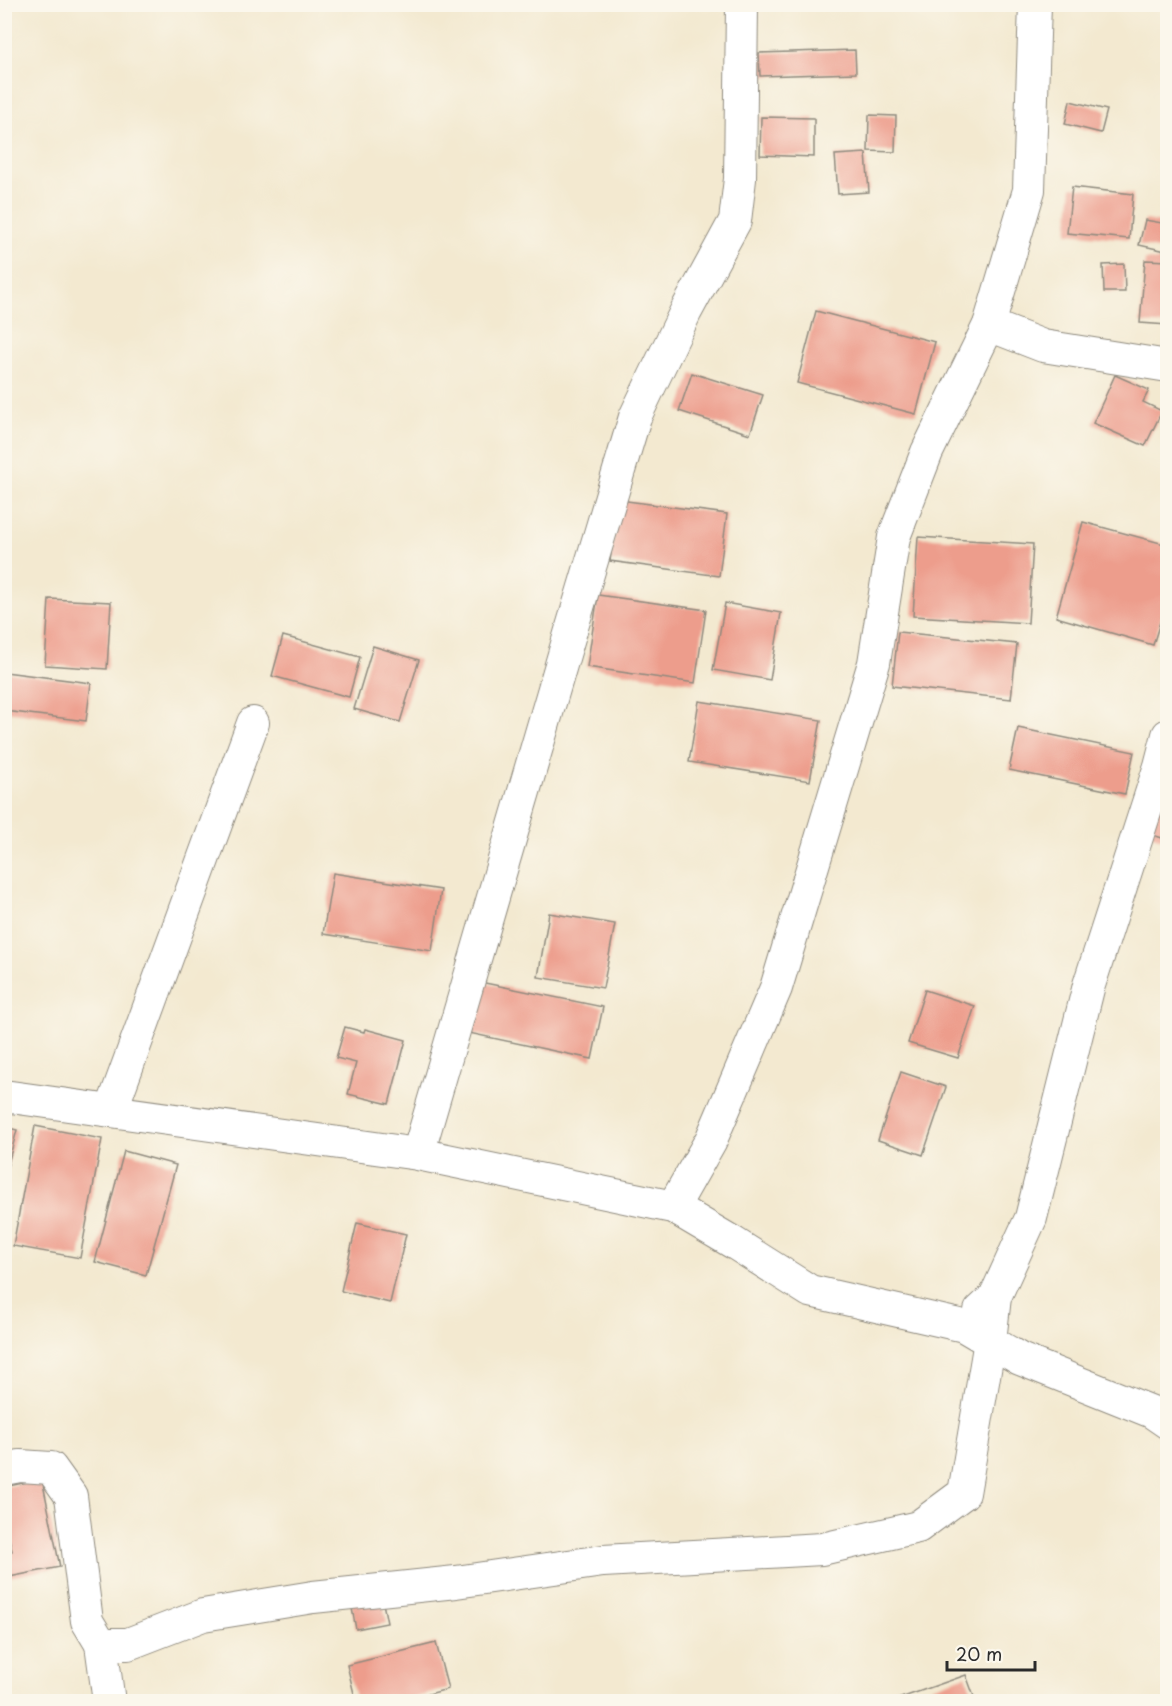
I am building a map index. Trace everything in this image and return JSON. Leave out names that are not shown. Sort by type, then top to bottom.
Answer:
[{"type":"street","points":[[418,1154],[635,417],[686,311],[735,221],[740,178],[742,4]]},
{"type":"street","points":[[673,1207],[711,1140],[776,988],[874,663],[894,537],[927,452],[989,325],[1029,190],[1035,4]]},
{"type":"street","points":[[989,325],[1042,346],[1167,366]]},
{"type":"street","points":[[111,1111],[253,723]]},
{"type":"street","points":[[101,1644],[128,1644],[203,1615],[314,1597],[456,1582],[603,1561],[822,1549],[918,1527],[964,1493],[977,1333],[1031,1218],[1089,985],[1160,766],[1167,735]]},
{"type":"street","points":[[4,1096],[418,1154],[673,1207],[810,1291],[977,1333],[1020,1359],[1162,1417]]},
{"type":"street","points":[[4,1470],[20,1466],[51,1468],[71,1496],[87,1620],[101,1644],[110,1701]]},
{"type":"building","points":[[855,50],[856,73],[760,76],[759,53]]},
{"type":"building","points":[[1070,101],[1107,110],[1101,133],[1065,124]]},
{"type":"building","points":[[869,115],[896,116],[895,152],[868,151]]},
{"type":"building","points":[[761,117],[814,118],[814,157],[760,155]]},
{"type":"building","points":[[866,153],[869,192],[838,194],[835,155]]},
{"type":"building","points":[[1072,187],[1133,194],[1129,239],[1067,233]]},
{"type":"building","points":[[1145,220],[1168,224],[1166,251],[1139,245]]},
{"type":"building","points":[[1145,260],[1168,261],[1168,325],[1140,323]]},
{"type":"building","points":[[1124,264],[1125,292],[1104,292],[1103,265]]},
{"type":"building","points":[[816,311],[935,342],[916,414],[797,383]]},
{"type":"building","points":[[692,373],[763,395],[750,434],[679,411]]},
{"type":"building","points":[[1115,375],[1149,390],[1143,402],[1162,411],[1145,446],[1093,423]]},
{"type":"building","points":[[619,500],[727,514],[719,576],[610,561]]},
{"type":"building","points":[[1083,522],[1168,545],[1168,596],[1153,645],[1056,617]]},
{"type":"building","points":[[918,537],[1033,544],[1028,623],[913,616]]},
{"type":"building","points":[[598,595],[706,610],[695,683],[587,667]]},
{"type":"building","points":[[49,599],[111,602],[107,669],[45,665]]},
{"type":"building","points":[[725,603],[781,613],[770,680],[713,670]]},
{"type":"building","points":[[898,632],[1017,644],[1011,699],[892,686]]},
{"type":"building","points":[[283,636],[360,657],[349,697],[272,676]]},
{"type":"building","points":[[373,646],[419,660],[400,722],[354,709]]},
{"type":"building","points":[[5,672],[91,683],[86,721],[5,711]]},
{"type":"building","points":[[699,701],[821,720],[810,781],[689,762]]},
{"type":"building","points":[[1018,728],[1134,752],[1125,794],[1009,770]]},
{"type":"building","points":[[1159,795],[1168,798],[1168,840],[1147,833]]},
{"type":"building","points":[[333,873],[441,890],[432,951],[323,934]]},
{"type":"building","points":[[549,913],[615,924],[603,988],[538,977]]},
{"type":"building","points":[[480,982],[603,1007],[592,1059],[469,1033]]},
{"type":"building","points":[[925,990],[975,1006],[958,1058],[908,1043]]},
{"type":"building","points":[[345,1027],[364,1032],[365,1029],[406,1040],[389,1104],[348,1094],[356,1063],[336,1058]]},
{"type":"building","points":[[901,1072],[946,1087],[923,1155],[878,1140]]},
{"type":"building","points":[[35,1126],[102,1139],[80,1258],[13,1246]]},
{"type":"building","points":[[5,1127],[17,1130],[5,1175]]},
{"type":"building","points":[[124,1151],[176,1165],[146,1275],[95,1262]]},
{"type":"building","points":[[357,1223],[406,1234],[390,1303],[341,1291]]},
{"type":"building","points":[[42,1479],[60,1567],[4,1578],[4,1553],[12,1551],[4,1516],[4,1487]]},
{"type":"building","points":[[381,1593],[387,1623],[356,1629],[350,1598]]},
{"type":"building","points":[[436,1643],[448,1689],[398,1702],[356,1702],[347,1665]]},
{"type":"building","points":[[966,1675],[976,1702],[892,1702],[892,1701]]}]
